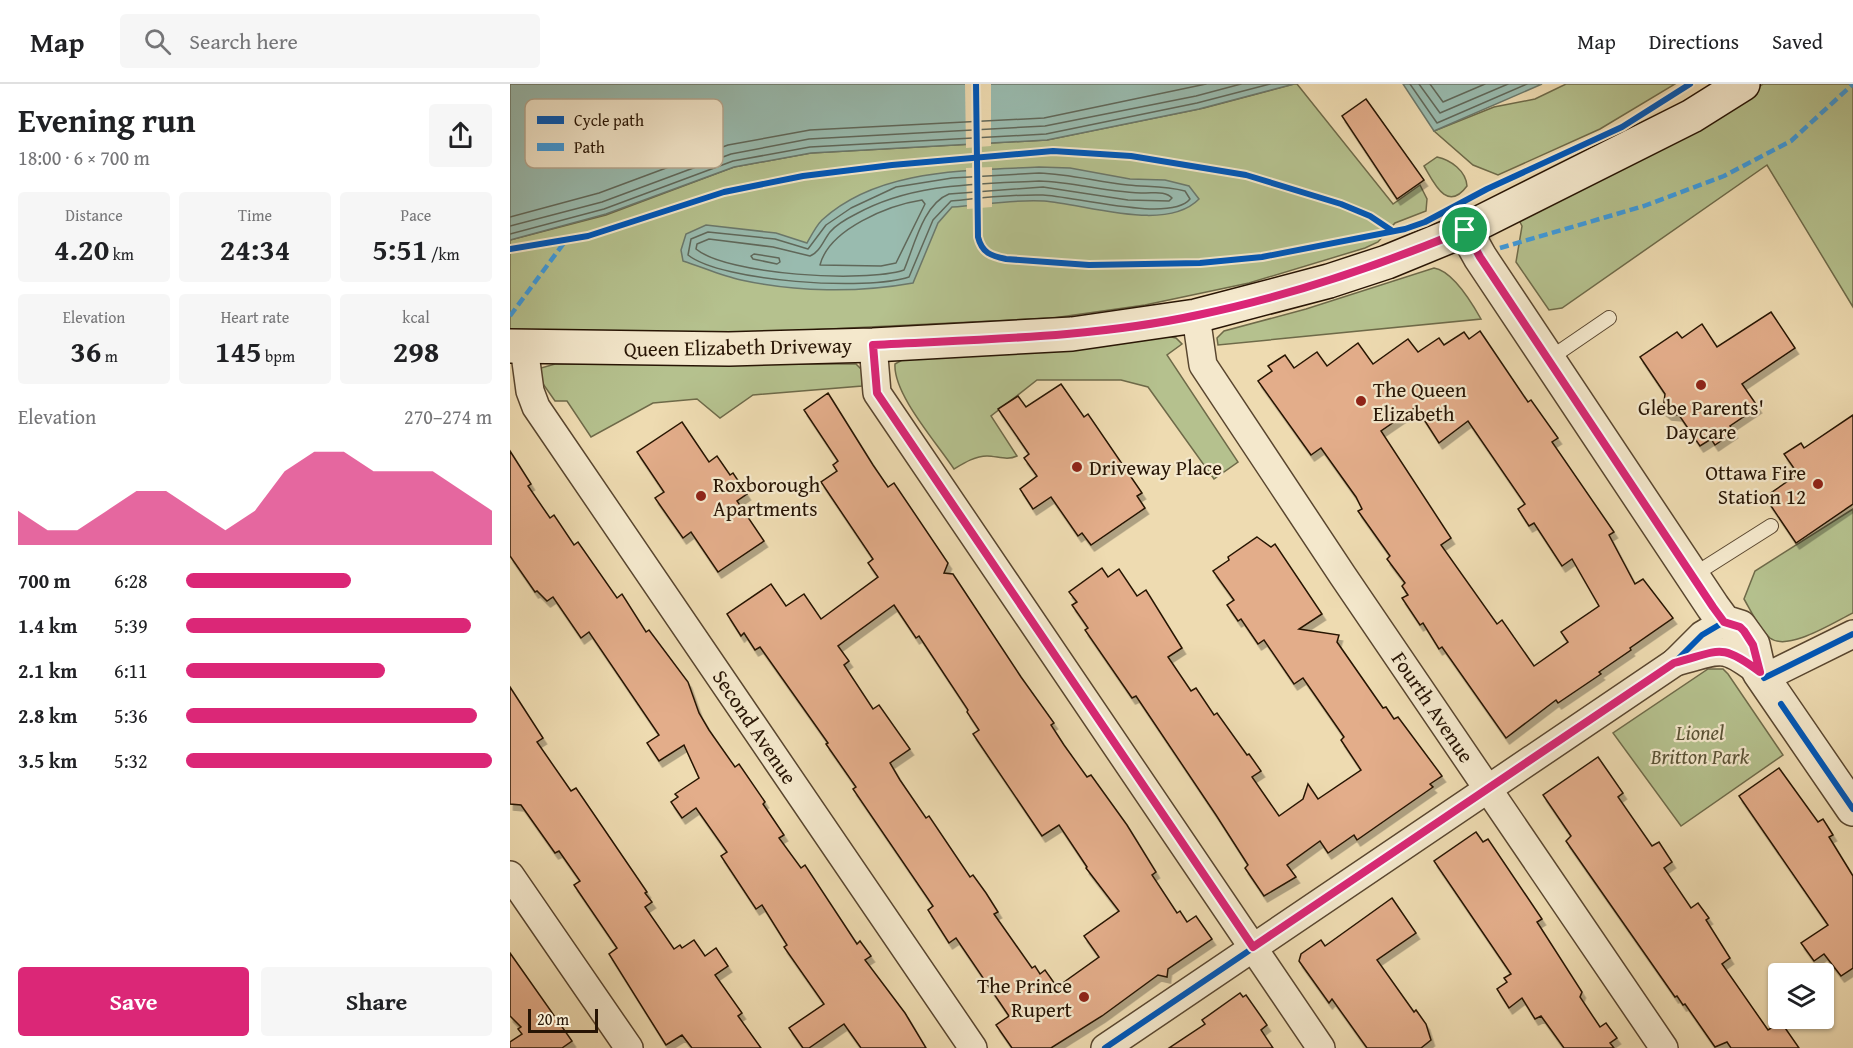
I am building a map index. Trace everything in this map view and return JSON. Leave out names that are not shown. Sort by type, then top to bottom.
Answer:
[{"type":"main road","name":"Queen Elizabeth Driveway","points":[[517,346],[729,349],[873,345],[1072,334],[1196,316],[1329,281],[1387,262],[1465,230],[1692,116],[1743,84]]},
{"type":"main road","points":[[1465,230],[1724,622],[1740,627],[1744,631],[1753,645],[1762,675],[1853,809]]},
{"type":"street","name":"Fourth Avenue","points":[[1196,316],[1203,365],[1664,1048]]},
{"type":"street","points":[[873,345],[877,393],[1321,1048]]},
{"type":"street","name":"Second Avenue","points":[[517,346],[536,406],[601,516],[973,1048]]},
{"type":"street","points":[[1105,1048],[1487,787],[1674,663],[1702,635],[1724,622]]},
{"type":"street","points":[[1674,663],[1724,650],[1734,653],[1762,675],[1853,634]]},
{"type":"street","points":[[510,875],[629,1048]]},
{"type":"lane","points":[[1549,359],[1609,318]]},
{"type":"lane","points":[[1692,576],[1771,526]]},
{"type":"green space","points":[[1297,84],[1393,204],[1420,185],[1427,199],[1426,211],[1395,223],[1378,242],[1365,248],[1249,283],[1145,305],[1053,318],[746,333],[655,334],[510,329],[510,240],[606,215],[734,167],[811,153],[1047,140],[1204,108]]},
{"type":"green space","points":[[1566,84],[1675,84],[1600,129],[1498,175],[1473,165],[1434,131],[1494,107],[1535,99]]},
{"type":"green space","points":[[1763,84],[1853,84],[1853,307],[1767,165],[1562,308],[1549,310],[1516,262],[1522,226],[1519,220],[1666,145]]},
{"type":"green space","points":[[1437,157],[1461,171],[1467,186],[1460,194],[1453,197],[1447,196],[1432,180],[1424,166]]},
{"type":"green space","points":[[1434,268],[1441,270],[1455,281],[1481,319],[1218,345],[1217,338],[1224,331],[1306,309]]},
{"type":"green space","points":[[1167,336],[1176,338],[1182,344],[1167,355],[1238,462],[1214,479],[1148,387],[1121,380],[1037,380],[991,416],[1017,456],[1010,458],[978,457],[954,469],[908,404],[896,376],[895,364],[902,360]]},
{"type":"green space","points":[[555,364],[856,364],[862,370],[862,386],[753,395],[720,418],[697,399],[653,403],[591,437],[567,401],[555,401],[541,381],[541,368]]},
{"type":"green space","points":[[1853,509],[1853,613],[1799,639],[1778,641],[1770,638],[1759,625],[1744,599],[1755,571]]},
{"type":"green space","name":"Lionel Britton Park","points":[[1708,669],[1723,669],[1728,674],[1783,755],[1681,826],[1613,733]]},
{"type":"water","points":[[510,84],[1294,84],[1199,109],[1047,140],[811,153],[734,167],[606,214],[510,240]]},
{"type":"water","points":[[1403,84],[1542,84],[1434,131]]},
{"type":"water","points":[[1039,167],[1070,168],[1130,179],[1165,180],[1189,186],[1199,199],[1185,209],[1167,214],[1147,215],[1125,214],[1044,201],[1010,201],[952,207],[938,223],[913,283],[892,286],[849,290],[783,287],[734,278],[683,261],[681,250],[686,234],[706,225],[776,233],[807,243],[822,220],[845,203],[870,190],[897,181],[954,172]]},
{"type":"pier","points":[[965,84],[991,84],[991,146],[966,148]]},
{"type":"pier","points":[[992,167],[992,207],[967,209],[966,168]]},
{"type":"building","points":[[1366,99],[1424,180],[1397,199],[1342,116]]},
{"type":"building","name":"Glebe Parents' Daycare","points":[[1771,312],[1795,348],[1742,384],[1758,407],[1730,426],[1734,432],[1715,445],[1711,439],[1700,446],[1679,415],[1668,414],[1663,410],[1665,394],[1640,357],[1677,332],[1682,338],[1702,324],[1717,347]]},
{"type":"building","points":[[1480,331],[1528,402],[1531,400],[1558,438],[1552,442],[1614,532],[1609,535],[1635,584],[1643,579],[1673,618],[1599,672],[1601,674],[1558,703],[1556,700],[1506,738],[1442,647],[1439,649],[1423,623],[1420,625],[1402,598],[1408,595],[1402,586],[1405,583],[1387,559],[1390,556],[1358,511],[1362,509],[1356,497],[1321,448],[1311,455],[1258,381],[1272,371],[1268,366],[1285,355],[1294,368],[1317,352],[1327,366],[1358,343],[1373,364],[1408,339],[1418,352],[1439,338],[1444,345],[1464,332],[1469,339]],"holes":[[[1416,407],[1439,443],[1468,421],[1525,504],[1518,509],[1529,526],[1534,523],[1562,566],[1572,559],[1599,606],[1561,632],[1568,642],[1534,666],[1502,620],[1497,624],[1441,545],[1451,538],[1381,431]]]},
{"type":"building","name":"Driveway Place","points":[[1061,384],[1084,417],[1088,414],[1142,493],[1137,496],[1145,508],[1091,545],[1082,533],[1078,536],[1051,497],[1033,509],[1020,489],[1037,476],[1024,458],[1029,454],[998,409],[1018,396],[1026,407]]},
{"type":"building","points":[[828,393],[888,487],[894,483],[948,563],[944,573],[953,574],[1054,723],[1051,725],[1064,745],[1087,777],[1091,775],[1127,825],[1156,872],[1152,875],[1177,913],[1180,911],[1187,922],[1196,916],[1212,939],[1168,969],[1167,977],[1158,975],[1102,1016],[1051,1048],[1012,1048],[996,1025],[1009,1016],[956,938],[949,943],[928,910],[933,906],[853,789],[856,787],[826,744],[828,743],[760,647],[755,650],[744,633],[741,636],[727,614],[771,584],[786,606],[804,594],[821,619],[878,577],[868,563],[873,559],[821,482],[837,471],[833,465],[838,461],[804,410]],"holes":[[[894,605],[916,638],[919,636],[968,710],[967,712],[979,730],[973,734],[1042,836],[1059,825],[1086,868],[1119,911],[1084,936],[1099,957],[1057,987],[1045,970],[1040,974],[1035,966],[1032,968],[994,914],[998,912],[986,893],[973,875],[970,877],[929,816],[926,818],[900,780],[890,763],[910,749],[879,705],[873,709],[844,665],[849,661],[838,646]]]},
{"type":"building","name":"Ottawa Fire Station 12","points":[[1853,415],[1853,504],[1796,543],[1765,497],[1798,474],[1784,454],[1801,443],[1804,448]]},
{"type":"building","name":"Roxborough Apartments","points":[[682,422],[709,462],[717,456],[730,475],[733,473],[747,494],[737,501],[764,541],[718,572],[691,532],[683,538],[655,498],[664,492],[637,452]]},
{"type":"building","points":[[510,451],[531,484],[528,486],[550,518],[554,515],[574,545],[578,542],[617,598],[622,594],[646,632],[649,630],[688,682],[699,713],[735,767],[739,764],[765,802],[763,804],[784,835],[779,838],[801,868],[805,865],[857,944],[860,941],[871,956],[865,960],[905,1013],[926,1048],[861,1048],[844,1024],[809,1048],[803,1048],[789,1028],[824,1004],[784,947],[787,945],[762,905],[756,909],[721,856],[727,852],[696,808],[682,818],[671,802],[678,797],[675,794],[699,778],[684,745],[659,761],[647,743],[659,735],[589,632],[581,638],[553,597],[547,601],[537,591],[535,592],[510,556]]},
{"type":"building","points":[[1257,537],[1271,547],[1275,544],[1322,614],[1299,629],[1339,635],[1337,642],[1383,708],[1386,707],[1394,719],[1398,717],[1442,776],[1430,784],[1433,787],[1357,840],[1354,835],[1328,853],[1320,841],[1287,865],[1296,877],[1264,896],[1245,868],[1248,865],[1216,815],[1136,696],[1132,698],[1085,630],[1088,628],[1072,605],[1077,602],[1069,592],[1102,568],[1108,577],[1119,569],[1137,596],[1146,590],[1182,648],[1168,657],[1191,691],[1196,688],[1214,715],[1217,713],[1261,771],[1252,777],[1279,816],[1303,799],[1308,784],[1318,799],[1361,770],[1341,740],[1344,737],[1303,678],[1294,684],[1264,640],[1258,644],[1241,619],[1238,621],[1227,605],[1234,600],[1213,571],[1229,560],[1228,557]]},
{"type":"building","points":[[510,687],[543,738],[537,742],[571,791],[576,788],[647,892],[645,893],[652,902],[645,907],[674,949],[680,945],[682,948],[694,940],[705,956],[716,948],[728,966],[715,975],[742,1013],[738,1016],[761,1048],[692,1048],[682,1035],[666,1045],[609,954],[617,948],[574,885],[580,881],[559,851],[555,853],[521,805],[510,804]]},
{"type":"building","points":[[1598,757],[1623,793],[1618,797],[1652,846],[1659,842],[1672,862],[1664,868],[1691,908],[1698,903],[1709,918],[1706,920],[1730,958],[1722,964],[1768,1030],[1786,1029],[1799,1048],[1731,1048],[1727,1042],[1715,1047],[1685,1004],[1683,1005],[1677,996],[1675,997],[1566,841],[1571,836],[1543,795]]},
{"type":"building","points":[[1779,768],[1818,822],[1823,819],[1833,835],[1829,837],[1853,876],[1853,968],[1841,976],[1834,967],[1834,963],[1831,963],[1824,954],[1814,961],[1801,943],[1828,925],[1739,796]]},
{"type":"building","points":[[1476,832],[1483,842],[1488,839],[1542,919],[1537,922],[1582,992],[1580,997],[1600,1027],[1606,1023],[1617,1038],[1610,1043],[1614,1048],[1564,1048],[1541,1016],[1535,1019],[1522,998],[1509,1008],[1497,989],[1507,982],[1504,978],[1511,974],[1434,861]]},
{"type":"building","points":[[1392,898],[1416,933],[1377,960],[1414,1012],[1416,1010],[1426,1024],[1431,1040],[1421,1048],[1367,1048],[1332,999],[1329,1003],[1299,961],[1301,954],[1321,940],[1325,946]]},
{"type":"building","points":[[510,953],[572,1041],[562,1048],[510,1048],[510,1042],[522,1034],[518,1029],[521,1027],[510,1016]]},
{"type":"building","points":[[1240,993],[1243,997],[1246,995],[1267,1025],[1261,1030],[1273,1048],[1169,1048],[1205,1024],[1202,1020]]},
{"type":"marked path","points":[[1500,248],[1644,206],[1724,176],[1791,141],[1853,84]]},
{"type":"marked path","points":[[510,316],[566,240]]},
{"type":"cycle path","points":[[976,84],[978,237],[982,247],[992,255],[1006,259],[1089,265],[1200,263],[1262,257],[1405,229],[1425,222],[1487,189],[1622,127],[1690,84]]},
{"type":"cycle path","points":[[510,249],[588,236],[724,192],[803,176],[892,165],[1053,151],[1131,156],[1246,175],[1341,204],[1370,216],[1391,230]]},
{"type":"cycle path","points":[[1105,1048],[1674,663],[1702,635],[1724,622],[1450,209]]},
{"type":"cycle path","points":[[1764,678],[1853,634]]},
{"type":"cycle path","points":[[1781,704],[1853,809]]},
{"type":"place","name":"Glebe Parents' Daycare","points":[[1701,385]]},
{"type":"place","name":"The Queen Elizabeth","points":[[1361,401]]},
{"type":"place","name":"Driveway Place","points":[[1077,467]]},
{"type":"place","name":"Ottawa Fire Station 12","points":[[1818,484]]},
{"type":"place","name":"Roxborough Apartments","points":[[701,496]]},
{"type":"place","name":"The Prince Rupert","points":[[1084,997]]},
{"type":"route","points":[[1465,230],[1480,257],[1713,607],[1724,622],[1740,627],[1753,645],[1760,672],[1734,653],[1724,650],[1674,663],[1253,947],[877,393],[873,345],[1072,334],[1196,316],[1329,281],[1387,262],[1465,230]]}]
